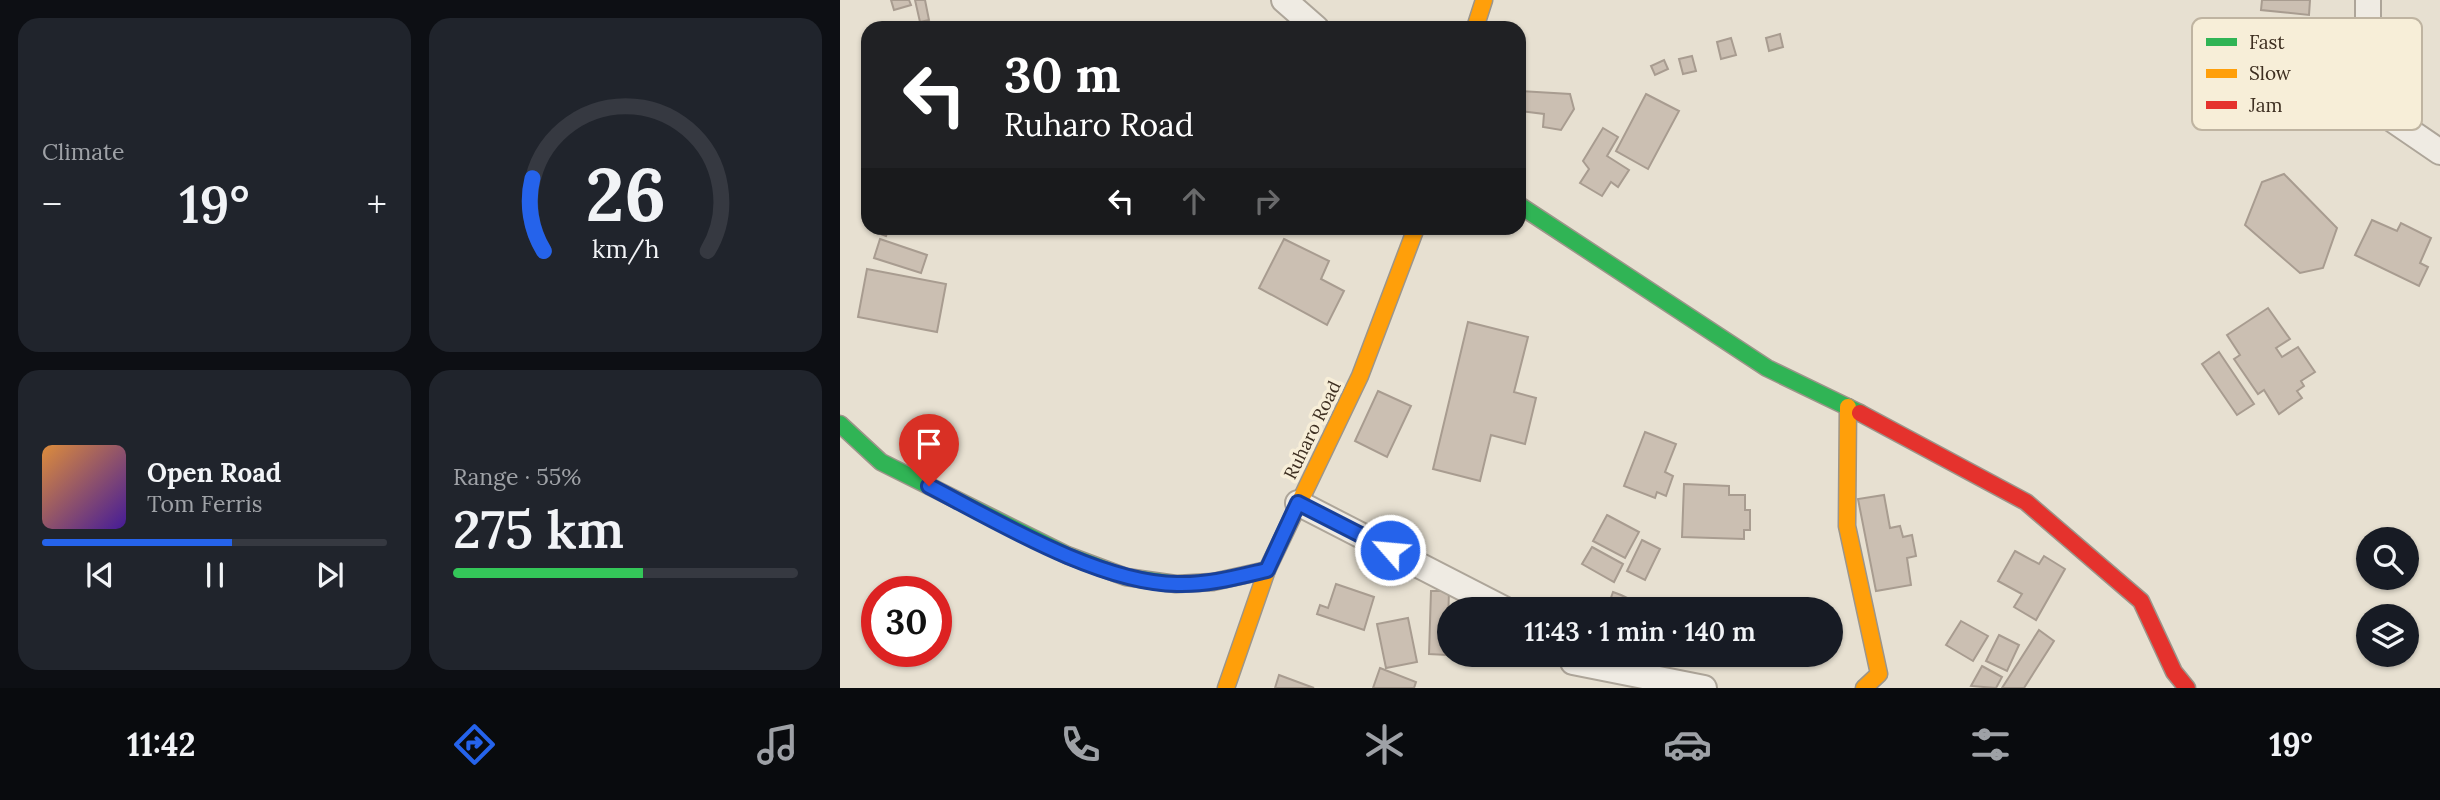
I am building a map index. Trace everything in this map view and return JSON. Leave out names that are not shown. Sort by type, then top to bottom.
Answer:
[{"type":"street","points":[[1284,0],[1308,21]]},
{"type":"street","points":[[1477,21],[1484,0]]},
{"type":"street","points":[[2368,0],[2368,18]]},
{"type":"street","points":[[2408,130],[2440,152]]},
{"type":"street","points":[[1526,210],[1767,368],[1848,407],[2026,502],[2141,600],[2174,672],[2187,688]]},
{"type":"street","name":"Ruharo Road","points":[[1226,688],[1267,570],[1360,376],[1413,235]]},
{"type":"street","points":[[1848,407],[1847,526],[1879,674],[1864,688]]},
{"type":"street","points":[[840,424],[881,462],[1067,555],[1126,577],[1176,584],[1213,582],[1267,570]]},
{"type":"street","points":[[1298,503],[1481,597]]},
{"type":"street","points":[[1598,667],[1704,688]]},
{"type":"building","points":[[891,0],[909,0],[911,5],[894,10]]},
{"type":"building","points":[[915,0],[925,0],[929,20],[920,21]]},
{"type":"building","points":[[2262,0],[2310,0],[2309,15],[2261,10]]},
{"type":"building","points":[[1780,34],[1783,47],[1769,51],[1766,38]]},
{"type":"building","points":[[1731,38],[1736,55],[1721,59],[1717,42]]},
{"type":"building","points":[[1692,56],[1696,71],[1683,74],[1679,59]]},
{"type":"building","points":[[1664,60],[1668,69],[1655,75],[1651,66]]},
{"type":"building","points":[[1526,91],[1570,94],[1574,109],[1561,130],[1543,127],[1544,114],[1526,112]]},
{"type":"building","points":[[1646,94],[1679,111],[1648,169],[1616,151]]},
{"type":"building","points":[[1603,128],[1618,137],[1607,156],[1629,170],[1618,187],[1611,182],[1602,196],[1580,183],[1589,169],[1583,161]]},
{"type":"building","points":[[2284,174],[2337,228],[2323,268],[2300,273],[2245,225],[2262,182]]},
{"type":"building","points":[[2372,220],[2397,231],[2401,223],[2431,238],[2420,263],[2428,267],[2419,286],[2355,255]]},
{"type":"building","points":[[880,239],[927,255],[921,273],[874,258]]},
{"type":"building","points":[[1284,239],[1329,261],[1321,279],[1344,291],[1327,325],[1259,288]]},
{"type":"building","points":[[867,269],[946,284],[937,332],[858,317]]},
{"type":"building","points":[[2268,308],[2290,339],[2276,348],[2282,357],[2298,347],[2315,372],[2301,381],[2304,386],[2297,391],[2302,398],[2279,414],[2264,390],[2258,394],[2234,359],[2240,355],[2227,335]]},
{"type":"building","points":[[1468,322],[1528,337],[1514,392],[1536,398],[1525,444],[1491,435],[1480,481],[1433,469]]},
{"type":"building","points":[[2219,352],[2254,404],[2237,415],[2202,364]]},
{"type":"building","points":[[1378,391],[1411,406],[1387,457],[1355,441]]},
{"type":"building","points":[[1645,432],[1676,444],[1665,472],[1673,476],[1666,496],[1657,492],[1655,498],[1624,486]]},
{"type":"building","points":[[1684,484],[1729,486],[1729,495],[1745,495],[1745,510],[1750,510],[1750,530],[1744,530],[1744,539],[1682,537]]},
{"type":"building","points":[[1884,495],[1890,528],[1900,526],[1903,537],[1912,535],[1916,556],[1907,558],[1911,585],[1876,591],[1858,499]]},
{"type":"building","points":[[1607,515],[1639,532],[1625,558],[1593,541]]},
{"type":"building","points":[[1642,540],[1660,549],[1645,580],[1627,571]]},
{"type":"building","points":[[1592,547],[1623,564],[1614,582],[1582,564]]},
{"type":"building","points":[[2015,551],[2039,564],[2044,556],[2065,569],[2036,620],[2014,607],[2022,594],[1998,581]]},
{"type":"building","points":[[1336,584],[1374,597],[1364,630],[1317,614],[1320,605],[1328,608]]},
{"type":"building","points":[[1431,591],[1449,591],[1449,597],[1437,597],[1437,654],[1429,654]]},
{"type":"building","points":[[1613,592],[1625,597],[1611,597]]},
{"type":"building","points":[[1408,618],[1417,662],[1386,668],[1377,624]]},
{"type":"building","points":[[1961,621],[1988,636],[1973,661],[1946,645]]},
{"type":"building","points":[[2039,630],[2054,641],[2024,688],[2002,688]]},
{"type":"building","points":[[1999,635],[2019,645],[2007,671],[1986,661]]},
{"type":"building","points":[[1982,666],[2002,677],[1996,688],[1971,686]]},
{"type":"building","points":[[1380,668],[1416,682],[1414,688],[1373,688]]},
{"type":"building","points":[[1279,675],[1314,688],[1275,688]]},
{"type":"traffic: fast","points":[[1526,210],[1767,368],[1860,413]]},
{"type":"traffic: fast","points":[[840,424],[881,462],[1067,555],[1126,577],[1176,584],[1213,582],[1267,570]]},
{"type":"traffic: slow","points":[[1477,21],[1484,0]]},
{"type":"traffic: slow","points":[[1226,688],[1267,570],[1360,376],[1413,235]]},
{"type":"traffic: slow","points":[[1848,407],[1847,526],[1879,674],[1864,688]]},
{"type":"traffic: jam","points":[[1860,413],[2026,502],[2141,601],[2174,672],[2187,688]]},
{"type":"route","points":[[929,486],[1067,555],[1126,577],[1176,584],[1213,582],[1267,570],[1298,503],[1390,550]]}]
